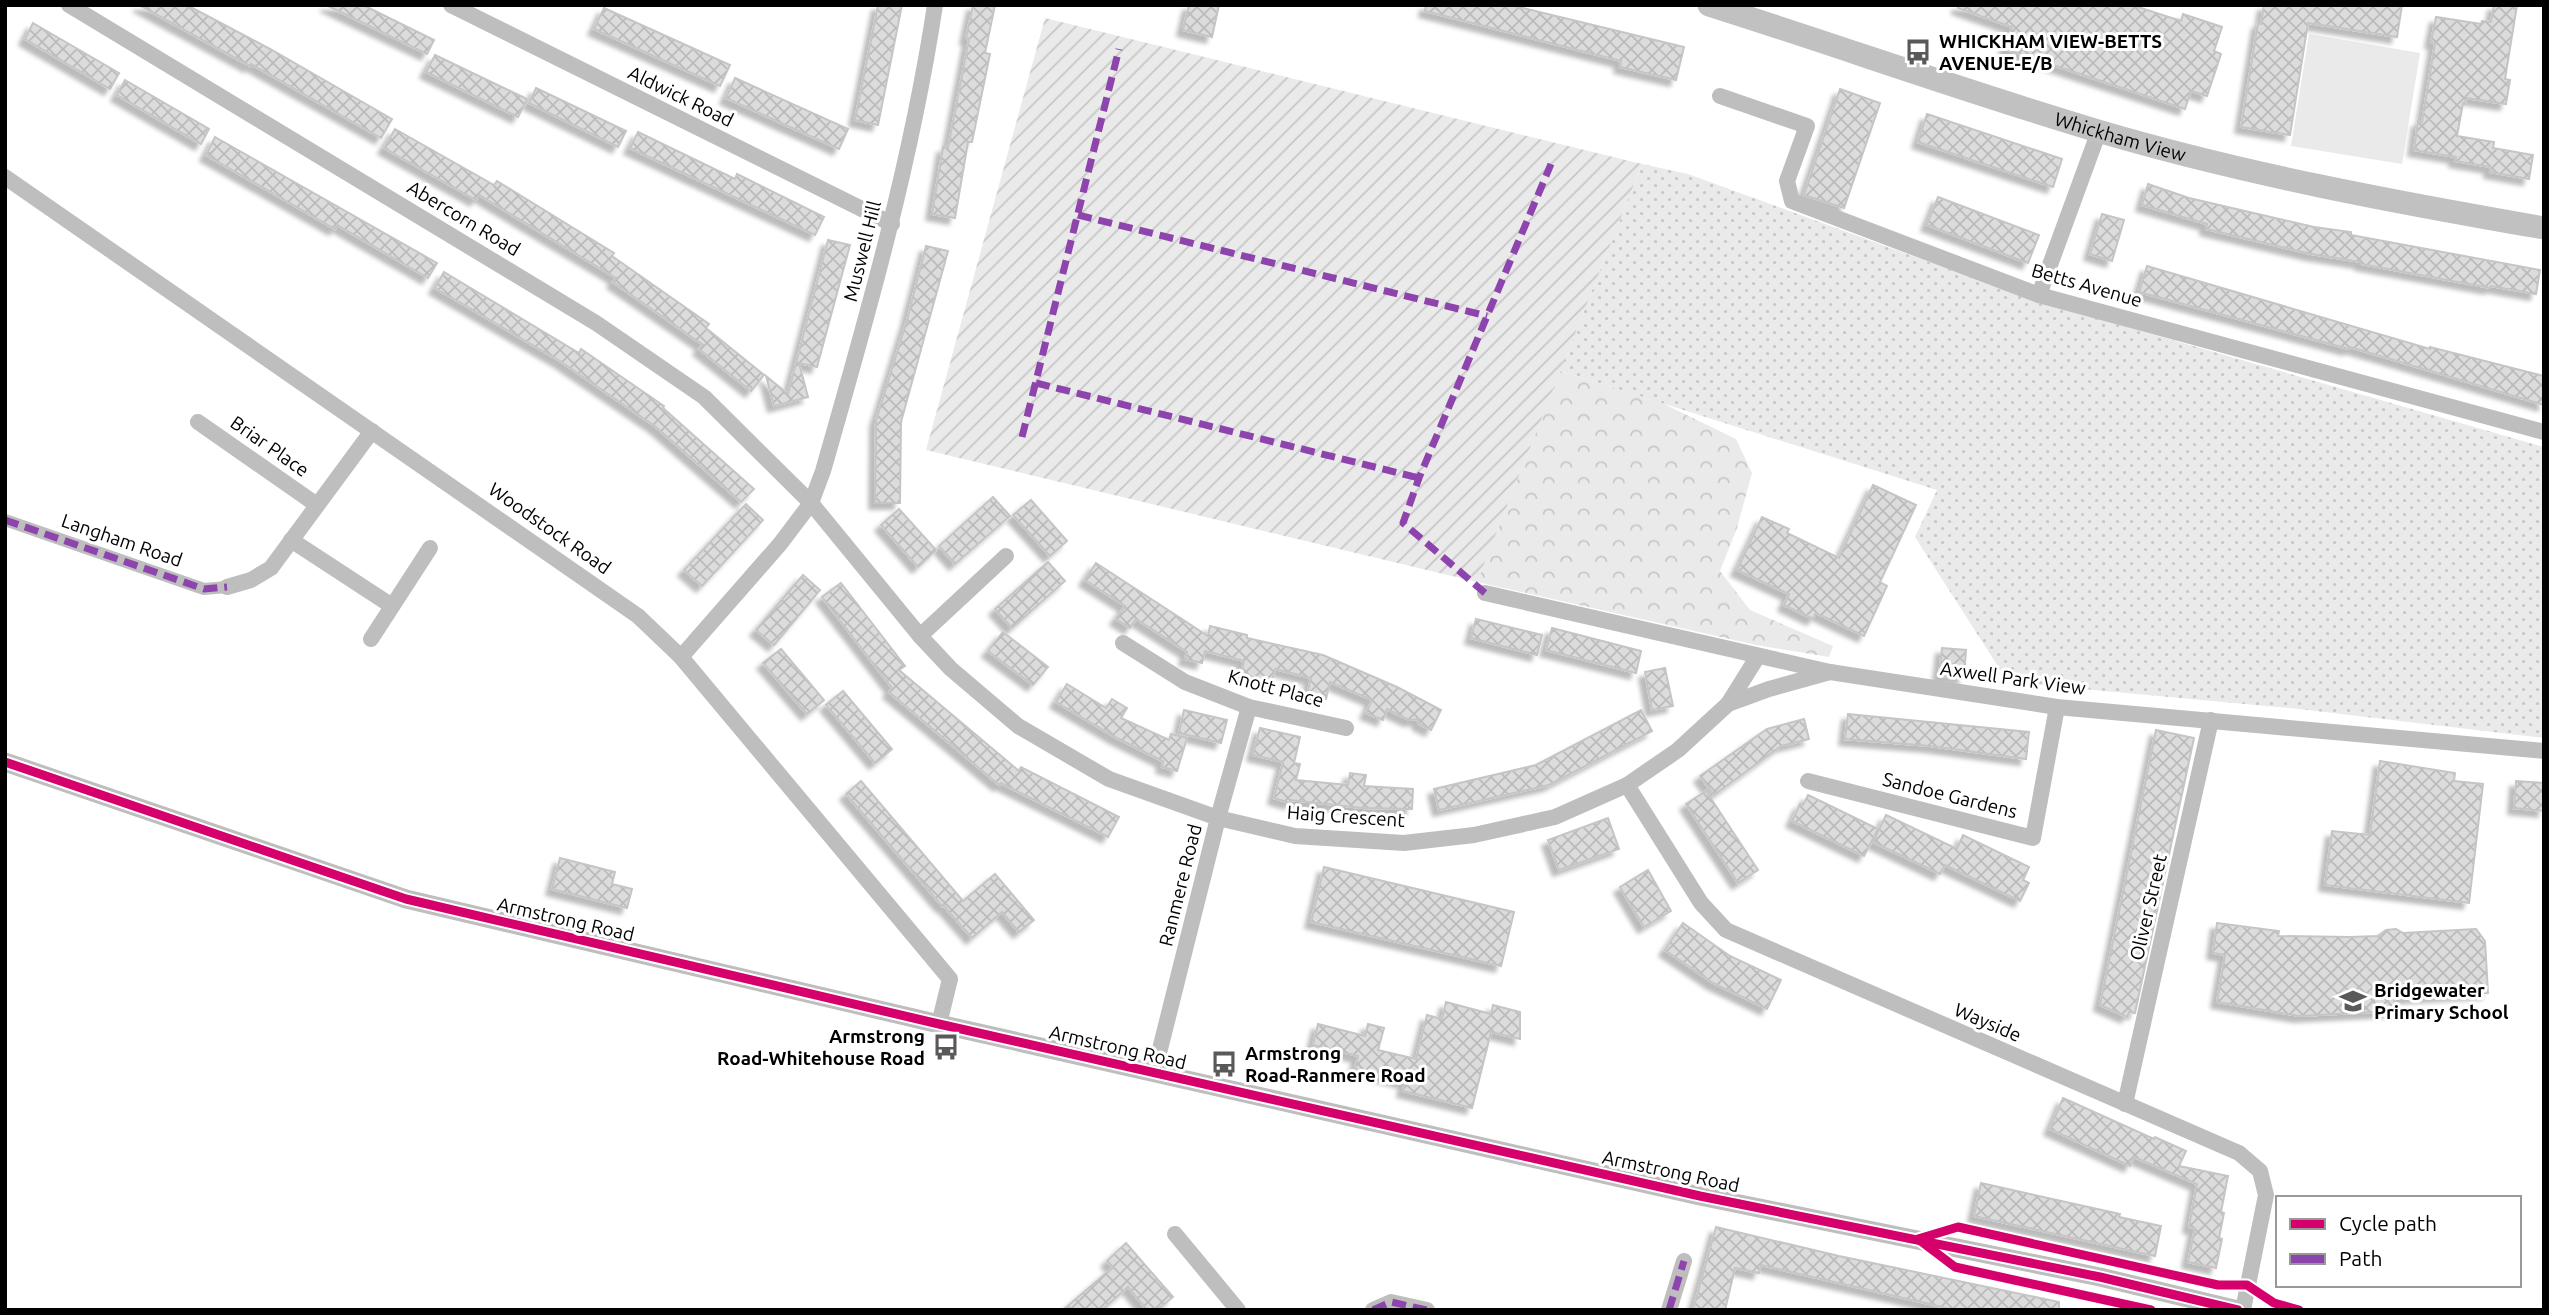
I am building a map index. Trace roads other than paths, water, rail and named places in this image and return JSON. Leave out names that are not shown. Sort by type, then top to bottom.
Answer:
[{"type":"main road","name":"Whickham View","points":[[1709,5],[2099,131],[2249,171],[2411,205],[2544,228]]},
{"type":"street","name":"Abercorn Road","points":[[69,5],[596,323],[704,397],[811,503]]},
{"type":"street","name":"Aldwick Road","points":[[451,5],[892,224]]},
{"type":"street","name":"Muswell Hill","points":[[681,657],[780,544],[811,503],[823,471],[892,224],[927,58],[935,5]]},
{"type":"street","name":"Betts Avenue","points":[[1720,96],[1807,125],[1787,181],[1792,201],[2039,295],[2544,432]]},
{"type":"street","points":[[2039,295],[2099,131]]},
{"type":"street","name":"Woodstock Road","points":[[5,177],[638,616],[681,657],[950,979],[939,1024]]},
{"type":"street","name":"Briar Place","points":[[198,422],[317,505]]},
{"type":"street","points":[[227,587],[251,580],[271,568],[372,431]]},
{"type":"street","name":"Haig Crescent","points":[[811,503],[920,636],[951,669],[1018,726],[1109,779],[1218,818],[1295,836],[1404,843],[1474,835],[1555,817],[1627,785],[1678,750],[1728,704],[1830,672]]},
{"type":"street","name":"Langham Road","points":[[5,520],[204,589],[227,587]]},
{"type":"street","points":[[292,540],[393,606]]},
{"type":"street","points":[[371,639],[430,548]]},
{"type":"street","points":[[920,636],[1006,556]]},
{"type":"street","name":"Axwell Park View","points":[[1485,593],[1830,672],[2057,707],[2544,751]]},
{"type":"street","name":"Knott Place","points":[[1123,643],[1185,682],[1250,707],[1346,728]]},
{"type":"street","points":[[1728,704],[1758,656]]},
{"type":"street","name":"Ranmere Road","points":[[1154,1073],[1218,818],[1250,707]]},
{"type":"street","name":"Sandoe Gardens","points":[[1808,781],[2033,838],[2057,707]]},
{"type":"street","name":"Oliver Street","points":[[2126,1104],[2211,720]]},
{"type":"street","name":"Armstrong Road","points":[[5,762],[406,899],[939,1024],[1700,1196],[2100,1276],[2240,1310]]},
{"type":"street","name":"Wayside","points":[[1627,785],[1701,903],[1726,930],[2239,1153],[2260,1171],[2266,1195],[2240,1310]]},
{"type":"street","points":[[1175,1234],[1238,1310]]},
{"type":"street","points":[[1669,1310],[1684,1261]]},
{"type":"street","points":[[1373,1310],[1391,1302],[1427,1310]]},
{"type":"place","name":"WHICKHAM VIEW-BETTS AVENUE-E/B","points":[[1918,52]]},
{"type":"place","name":"Bridgewater Primary School","points":[[2353,1001]]},
{"type":"place","name":"Armstrong Road-Whitehouse Road","points":[[946,1047]]},
{"type":"place","name":"Armstrong Road-Ranmere Road","points":[[1224,1064]]}]
